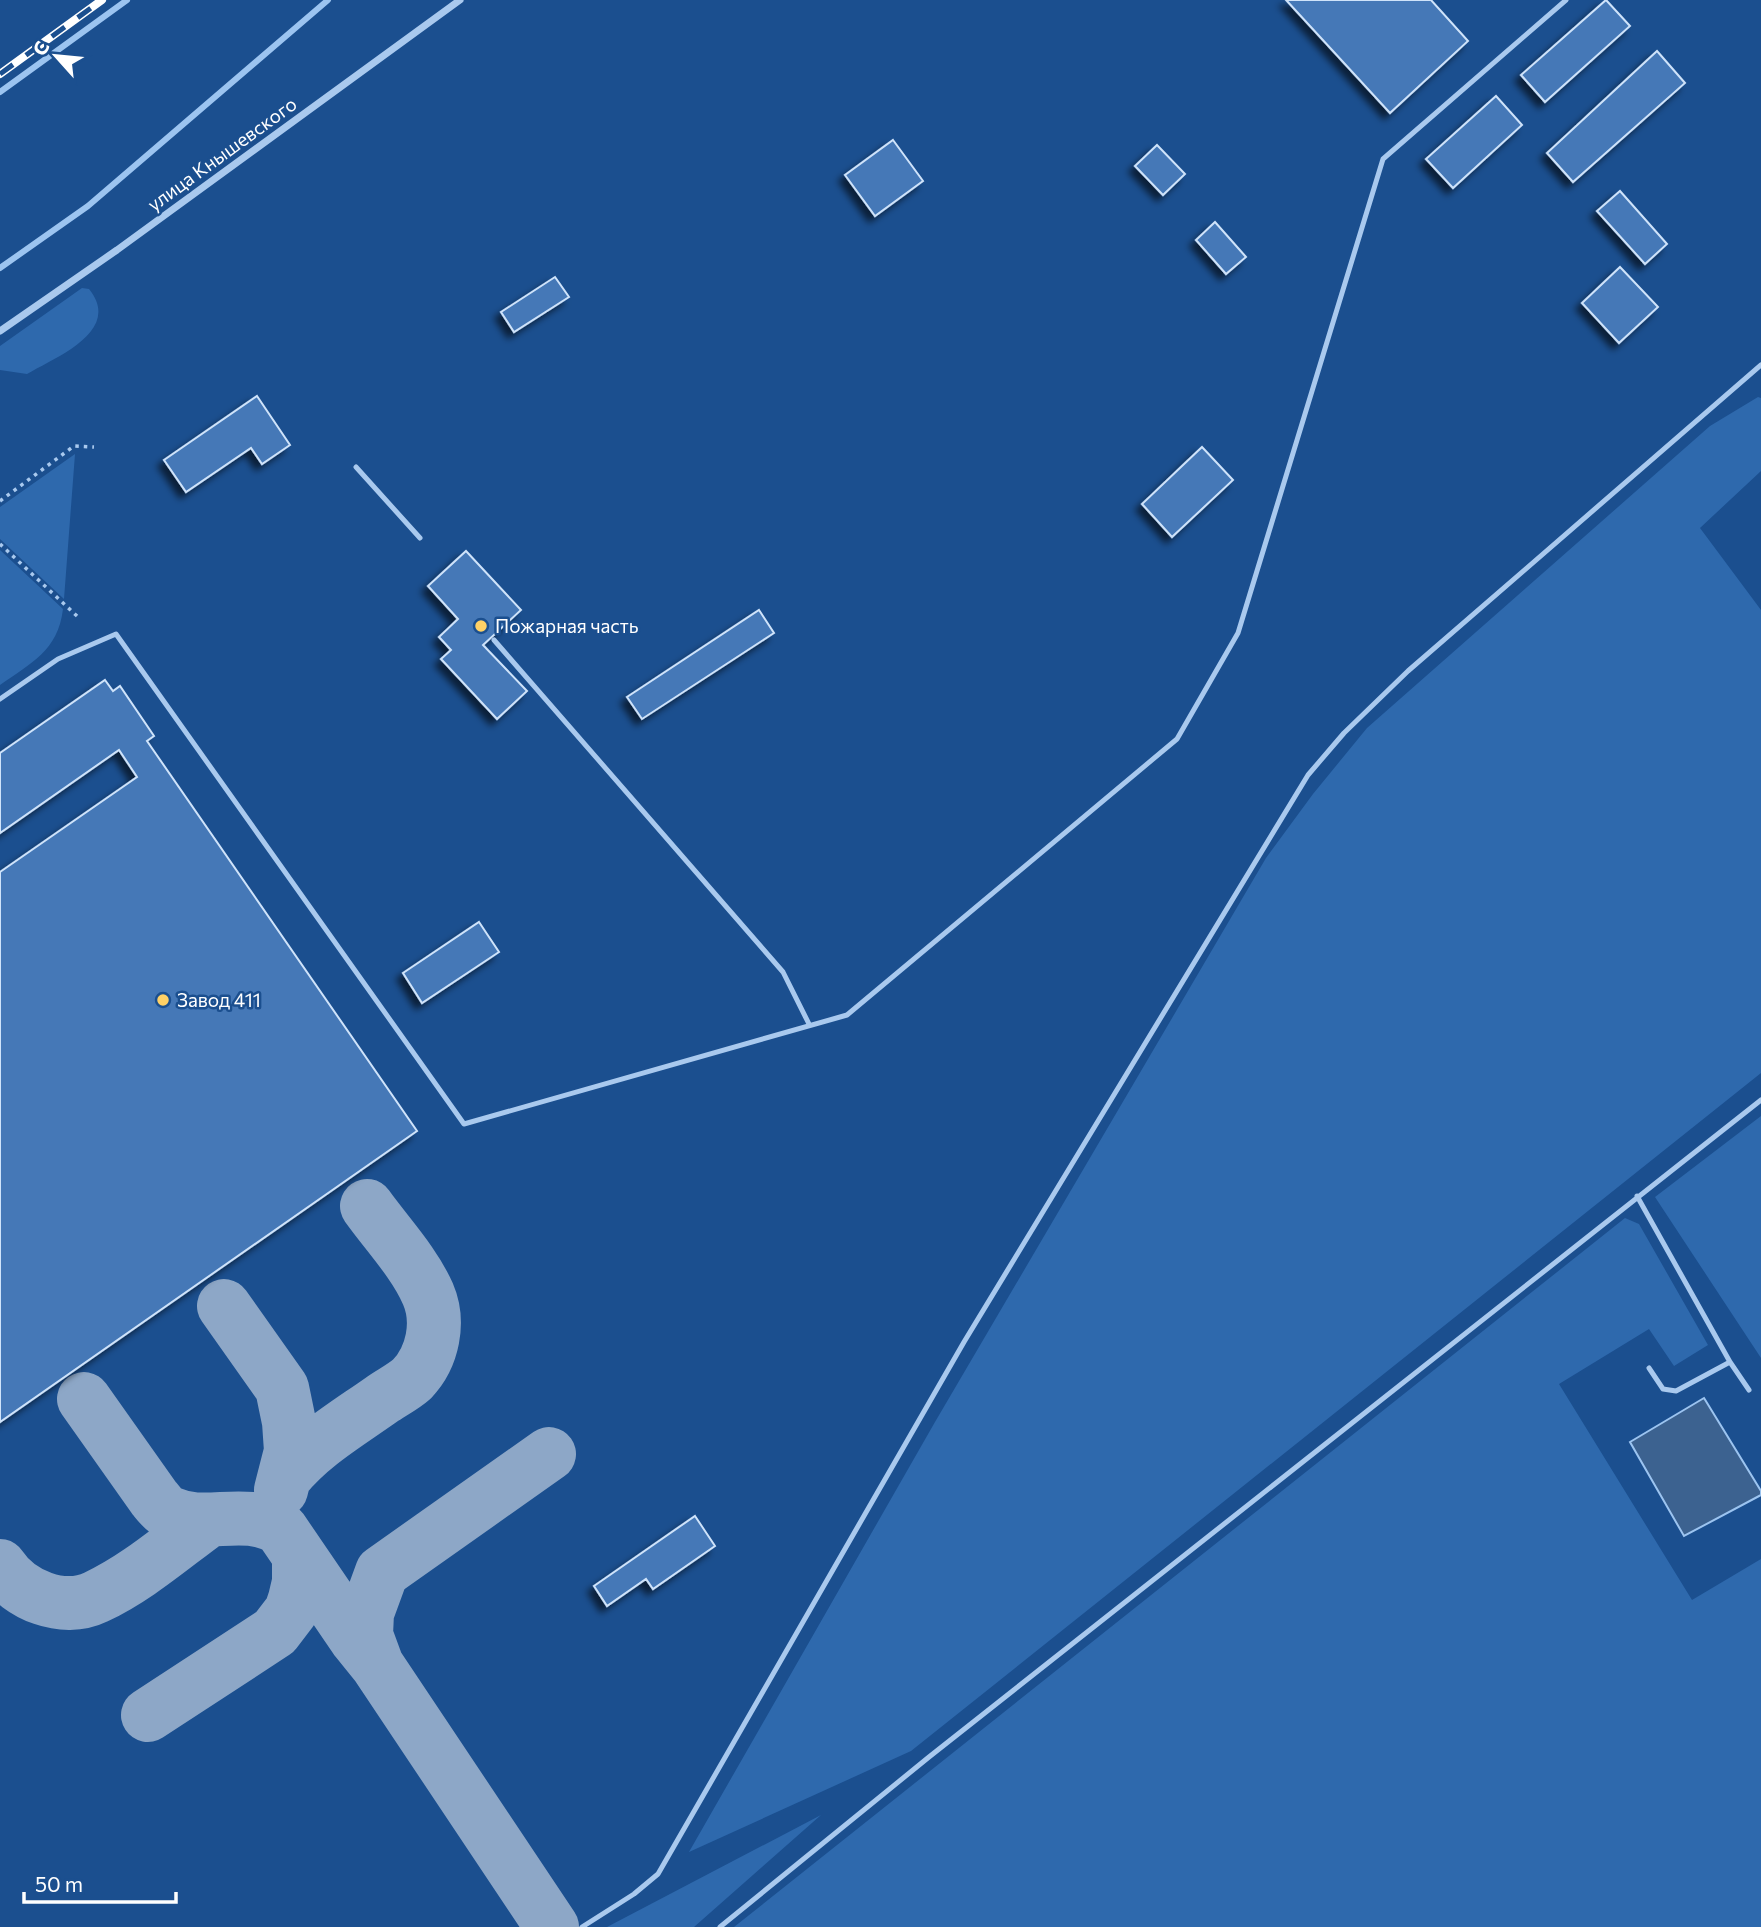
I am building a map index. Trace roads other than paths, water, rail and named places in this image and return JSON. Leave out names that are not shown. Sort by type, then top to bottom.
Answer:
[{"type":"street","name":"улица Кнышевского","points":[[0,331],[117,250],[460,0]]},
{"type":"lane","points":[[0,699],[58,659],[116,634],[464,1124],[847,1015],[1177,739],[1238,634],[1383,159],[1566,0]]},
{"type":"lane","points":[[582,1927],[634,1894],[658,1874],[964,1342],[1308,775],[1344,733],[1408,671],[1761,365]]},
{"type":"lane","points":[[356,467],[420,538]]},
{"type":"lane","points":[[494,640],[783,972],[809,1024]]},
{"type":"lane","points":[[720,1927],[929,1757],[1761,1100]]},
{"type":"lane","points":[[1637,1196],[1730,1362],[1749,1390]]},
{"type":"lane","points":[[1649,1368],[1662,1389],[1676,1391],[1730,1362]]},
{"type":"waterway","points":[[0,92],[127,0]]},
{"type":"waterway","points":[[0,268],[88,206],[328,0]]},
{"type":"railway","points":[[0,74],[102,0]]},
{"type":"place","name":"Пожарная часть","points":[[481,626]]},
{"type":"place","name":"Завод 411","points":[[163,1000]]}]
